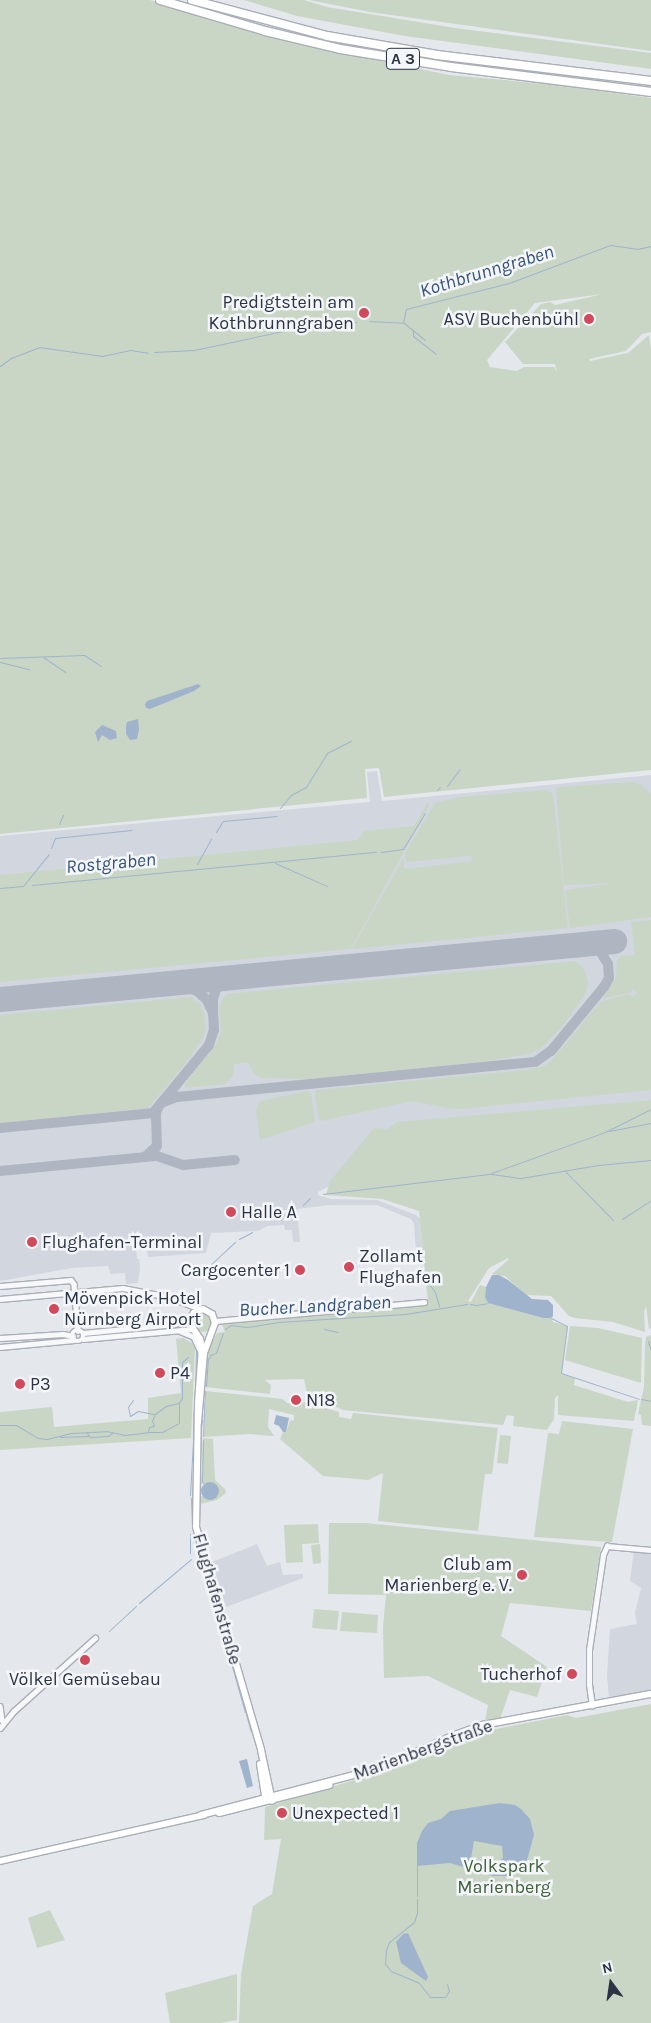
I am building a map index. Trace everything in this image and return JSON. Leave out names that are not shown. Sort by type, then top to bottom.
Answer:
[{"type":"highway","name":"A 3","points":[[160,0],[265,31],[340,48],[451,67],[651,92]]},
{"type":"highway","name":"A 3","points":[[192,0],[327,36],[419,52],[651,81]]},
{"type":"main road","points":[[190,1319],[200,1309],[211,1312],[214,1325],[207,1333],[195,1331]]},
{"type":"main road","name":"Flughafenstraße","points":[[190,1319],[201,1342],[202,1356],[194,1510],[196,1530],[258,1743],[269,1799]]},
{"type":"main road","name":"Flughafenstraße","points":[[198,1422],[204,1352],[214,1325]]},
{"type":"main road","name":"Marienbergstraße","points":[[0,1861],[269,1799],[343,1779],[390,1764],[475,1728],[651,1696]]},
{"type":"street","points":[[0,1286],[68,1279],[73,1283],[75,1291],[78,1331],[73,1338],[0,1347]]},
{"type":"street","points":[[26,1283],[27,1296]]},
{"type":"street","points":[[0,1298],[123,1288],[169,1297],[200,1309]]},
{"type":"street","points":[[214,1325],[424,1302]]},
{"type":"street","points":[[78,1331],[83,1333],[175,1324],[190,1319]]},
{"type":"street","points":[[177,1330],[194,1337],[202,1356]]},
{"type":"street","points":[[0,1338],[63,1334],[78,1342],[83,1339],[177,1330],[195,1331]]},
{"type":"street","points":[[83,1333],[83,1339]]},
{"type":"street","points":[[592,1706],[589,1685],[589,1650],[603,1555],[607,1546],[651,1550]]},
{"type":"street","points":[[0,1728],[3,1720],[95,1638]]},
{"type":"street","points":[[0,1706],[3,1720]]},
{"type":"shaded area","points":[[377,771],[382,801],[651,775],[651,1100],[457,1119],[318,1192],[318,1195],[331,1199],[377,1200],[416,1215],[420,1219],[424,1261],[387,1264],[386,1255],[416,1252],[414,1224],[411,1219],[377,1205],[330,1205],[297,1209],[300,1242],[293,1242],[292,1230],[285,1230],[284,1225],[267,1226],[258,1231],[211,1233],[206,1253],[148,1257],[146,1238],[135,1238],[137,1259],[139,1259],[140,1267],[138,1283],[126,1284],[125,1273],[111,1274],[108,1266],[72,1268],[0,1281],[0,836],[370,802],[367,772]]},
{"type":"shaded area","points":[[257,1544],[267,1566],[280,1562],[283,1575],[303,1574],[303,1578],[226,1607],[212,1562]]},
{"type":"shaded area","points":[[634,1550],[651,1552],[651,1692],[609,1697],[607,1675],[610,1629],[637,1624],[635,1613],[641,1588],[630,1581]]},
{"type":"green space","points":[[0,0],[150,0],[280,40],[449,75],[558,85],[651,98],[651,332],[642,334],[626,351],[589,359],[590,361],[628,353],[649,335],[651,349],[651,770],[384,797],[379,768],[365,769],[367,798],[0,834]],"holes":[[[603,294],[555,305],[550,302],[541,304],[505,342],[523,364],[555,364],[557,372],[554,367],[524,367],[517,371],[490,367],[487,360],[535,303]]]},
{"type":"green space","points":[[244,0],[304,0],[327,7],[455,28],[651,53],[651,69],[405,36],[297,16]]},
{"type":"green space","points":[[309,0],[651,0],[651,51],[370,12]]},
{"type":"green space","points":[[632,782],[640,784],[651,794],[651,917],[570,928],[565,890],[615,883],[564,885],[556,789],[560,787]]},
{"type":"green space","points":[[545,790],[551,792],[554,802],[568,928],[352,949],[404,857],[404,868],[407,869],[472,861],[471,856],[406,862],[405,853],[435,803],[460,797]]},
{"type":"green space","points":[[428,802],[429,806],[351,949],[0,982],[0,875],[358,840],[364,831],[414,826]]},
{"type":"green space","points":[[651,920],[651,1090],[461,1109],[413,1101],[321,1121],[319,1119],[315,1096],[316,1090],[526,1070],[544,1066],[552,1060],[600,1002],[628,994],[634,997],[638,993],[632,989],[632,992],[602,999],[616,978],[617,960],[621,956],[635,955],[631,922]]},
{"type":"green space","points":[[576,961],[585,970],[588,984],[586,993],[563,1026],[541,1048],[532,1053],[488,1061],[310,1079],[261,1078],[254,1074],[248,1062],[234,1064],[233,1076],[225,1084],[185,1088],[185,1084],[217,1043],[221,1031],[219,1006],[226,994]]},
{"type":"green space","points":[[191,997],[200,1004],[204,1013],[206,1029],[204,1036],[185,1064],[148,1108],[0,1123],[0,1015]]},
{"type":"green space","points":[[308,1091],[311,1094],[315,1122],[260,1140],[256,1110],[260,1101]]},
{"type":"green space","points":[[651,1100],[651,1328],[649,1329],[646,1306],[644,1311],[645,1332],[613,1322],[575,1318],[569,1316],[551,1296],[526,1295],[505,1276],[492,1274],[508,1258],[489,1268],[468,1301],[471,1302],[480,1285],[486,1287],[485,1297],[488,1303],[543,1318],[551,1318],[553,1322],[568,1326],[561,1374],[575,1378],[574,1385],[628,1402],[638,1400],[634,1421],[558,1415],[558,1395],[555,1398],[554,1419],[547,1430],[513,1426],[514,1416],[507,1415],[503,1425],[343,1410],[330,1404],[308,1399],[304,1379],[265,1380],[271,1385],[270,1394],[205,1387],[208,1350],[217,1333],[225,1332],[222,1324],[428,1303],[419,1211],[382,1199],[326,1195],[330,1181],[374,1128],[388,1129],[397,1122]]},
{"type":"green space","points":[[203,1312],[210,1315],[213,1322],[210,1329],[203,1332],[196,1329],[193,1322],[196,1315]]},
{"type":"green space","points":[[570,1326],[598,1328],[642,1338],[641,1383],[565,1360]]},
{"type":"green space","points":[[651,1335],[651,1426],[642,1425],[641,1415],[638,1414],[644,1387],[645,1343],[646,1337]]},
{"type":"green space","points":[[183,1338],[192,1343],[195,1349],[191,1438],[0,1450],[0,1412],[52,1407],[54,1427],[148,1419],[148,1398],[181,1393],[176,1339]]},
{"type":"green space","points":[[206,1391],[283,1399],[287,1403],[299,1404],[304,1402],[339,1412],[339,1417],[351,1419],[353,1413],[498,1428],[492,1474],[485,1474],[478,1531],[378,1521],[383,1473],[368,1480],[323,1476],[280,1439],[283,1432],[286,1432],[290,1421],[294,1420],[294,1415],[269,1409],[268,1427],[274,1436],[249,1434],[204,1437]]},
{"type":"green space","points":[[562,1421],[633,1429],[612,1542],[534,1537],[548,1433],[559,1434]]},
{"type":"green space","points":[[500,1435],[511,1436],[508,1464],[497,1463]]},
{"type":"green space","points":[[203,1438],[213,1439],[215,1480],[225,1489],[226,1493],[217,1500],[200,1504],[201,1496],[213,1498],[203,1483],[201,1485]]},
{"type":"green space","points":[[329,1523],[366,1523],[601,1547],[591,1611],[510,1603],[501,1636],[547,1667],[537,1697],[510,1690],[500,1719],[485,1721],[488,1705],[428,1676],[384,1678],[383,1627],[386,1595],[328,1594]]},
{"type":"green space","points":[[318,1524],[319,1543],[302,1544],[303,1562],[286,1563],[284,1525]]},
{"type":"green space","points":[[320,1544],[321,1563],[313,1564],[311,1545]]},
{"type":"green space","points":[[314,1609],[339,1611],[337,1630],[312,1628]]},
{"type":"green space","points":[[342,1612],[378,1615],[377,1633],[340,1631]]},
{"type":"green space","name":"Volkspark Marienberg","points":[[651,1704],[651,2023],[239,2023],[241,1974],[253,1906],[272,1894],[281,1839],[264,1840],[265,1807],[394,1768],[471,1734],[567,1715],[576,1718]]},
{"type":"green space","points":[[50,1910],[65,1940],[37,1948],[28,1918]]},
{"type":"green space","points":[[237,1974],[237,2020],[220,2023],[170,2023],[165,1993]]},
{"type":"water","points":[[198,684],[201,686],[194,691],[150,709],[146,708],[145,704],[147,701]]},
{"type":"water","points":[[138,719],[139,730],[137,739],[130,740],[126,734],[127,722]]},
{"type":"water","points":[[102,725],[116,731],[117,738],[110,740],[102,735],[98,742],[95,732]]},
{"type":"water","points":[[492,1275],[499,1275],[508,1280],[532,1299],[548,1300],[553,1305],[553,1316],[551,1318],[543,1318],[488,1303],[485,1297],[486,1287]]},
{"type":"water","points":[[276,1415],[289,1418],[286,1432],[283,1432],[279,1426],[274,1424]]},
{"type":"water","points":[[206,1482],[214,1482],[219,1487],[217,1498],[206,1500],[201,1495],[201,1487]]},
{"type":"water","points":[[247,1759],[253,1786],[247,1788],[239,1761]]},
{"type":"water","points":[[500,1803],[515,1805],[530,1819],[534,1835],[527,1860],[516,1871],[507,1876],[493,1876],[450,1863],[417,1866],[417,1843],[422,1831],[428,1823],[441,1819],[450,1811]],"holes":[[[474,1841],[502,1846],[503,1858],[495,1865],[482,1864],[471,1859]]]},
{"type":"water","points":[[408,1933],[428,1977],[426,1981],[401,1963],[396,1942],[403,1934]]},
{"type":"waterway","name":"Kothbrunngraben","points":[[403,323],[406,309],[509,283],[610,245],[637,249],[651,246]]},
{"type":"waterway","name":"Kothbrunngraben","points":[[369,321],[403,323]]},
{"type":"waterway","name":"Kothbrunngraben","points":[[154,352],[194,350],[307,326],[356,322]]},
{"type":"waterway","points":[[404,323],[425,340]]},
{"type":"waterway","points":[[413,330],[413,336],[436,354]]},
{"type":"waterway","name":"Kothbrunngraben","points":[[0,366],[11,358],[39,347],[102,356],[130,350],[148,353]]},
{"type":"waterway","points":[[0,658],[84,655],[101,666]]},
{"type":"waterway","points":[[43,657],[65,672]]},
{"type":"waterway","points":[[0,662],[29,669]]},
{"type":"waterway","name":"Rostgraben","points":[[280,808],[291,795],[306,787],[327,753],[351,741]]},
{"type":"waterway","points":[[447,786],[460,769]]},
{"type":"waterway","points":[[437,790],[440,787]]},
{"type":"waterway","points":[[381,852],[403,849],[425,813]]},
{"type":"waterway","points":[[59,824],[63,815]]},
{"type":"waterway","name":"Rostgraben","points":[[216,832],[223,821],[277,816]]},
{"type":"waterway","points":[[51,848],[55,838],[132,830]]},
{"type":"waterway","name":"Rostgraben","points":[[197,864],[211,839]]},
{"type":"waterway","points":[[32,885],[376,852]]},
{"type":"waterway","points":[[0,888],[23,886],[49,854]]},
{"type":"waterway","points":[[275,863],[327,886]]},
{"type":"waterway","points":[[323,1194],[489,1174],[605,1132],[651,1109]]},
{"type":"waterway","points":[[609,1131],[651,1123]]},
{"type":"waterway","points":[[491,1174],[521,1178],[598,1165],[651,1160]]},
{"type":"waterway","points":[[565,1171],[613,1220]]},
{"type":"waterway","points":[[303,1205],[310,1198]]},
{"type":"waterway","points":[[622,1219],[651,1200]]},
{"type":"waterway","points":[[239,1239],[252,1232]]},
{"type":"waterway","points":[[208,1267],[235,1242]]},
{"type":"waterway","points":[[199,1275],[203,1270]]},
{"type":"waterway","points":[[429,1284],[435,1292],[439,1306]]},
{"type":"waterway","name":"Bucher Landgraben","points":[[470,1304],[488,1303]]},
{"type":"waterway","name":"Bucher Landgraben","points":[[225,1329],[231,1325],[247,1327],[278,1322],[405,1314],[467,1304]]},
{"type":"waterway","name":"Bucher Landgraben","points":[[551,1318],[567,1326],[561,1373],[639,1399]]},
{"type":"waterway","points":[[324,1329],[338,1332]]},
{"type":"waterway","name":"Bucher Landgraben","points":[[210,1355],[216,1353],[223,1333]]},
{"type":"waterway","points":[[648,1341],[651,1351]]},
{"type":"waterway","points":[[195,1397],[196,1350]]},
{"type":"waterway","points":[[206,1386],[208,1359],[211,1355]]},
{"type":"waterway","name":"Bucher Landgraben","points":[[0,1425],[16,1425],[38,1438],[47,1439],[71,1433],[106,1431],[125,1435],[148,1432],[149,1427],[154,1426],[152,1421],[155,1414],[166,1406],[179,1403],[182,1398],[182,1362],[188,1357]]},
{"type":"waterway","points":[[203,1436],[205,1391]]},
{"type":"waterway","name":"Bucher Landgraben","points":[[641,1399],[651,1401]]},
{"type":"waterway","points":[[133,1400],[128,1407],[130,1416],[138,1411],[154,1414]]},
{"type":"waterway","points":[[194,1406],[195,1400]]},
{"type":"waterway","name":"Bucher Landgraben","points":[[148,1432],[162,1432],[179,1423],[179,1403]]},
{"type":"waterway","points":[[193,1437],[194,1412]]},
{"type":"waterway","points":[[201,1428],[202,1420]]},
{"type":"waterway","name":"Bucher Landgraben","points":[[87,1433],[90,1437],[108,1436],[112,1433]]},
{"type":"waterway","name":"Bucher Landgraben","points":[[60,1437],[89,1436]]},
{"type":"waterway","points":[[200,1449],[201,1440]]},
{"type":"waterway","points":[[203,1440],[203,1483]]},
{"type":"waterway","points":[[190,1495],[193,1442]]},
{"type":"waterway","points":[[191,1498],[192,1524],[197,1548]]},
{"type":"waterway","points":[[190,1534],[190,1553]]},
{"type":"waterway","points":[[199,1556],[206,1578]]},
{"type":"waterway","points":[[139,1603],[191,1559]]},
{"type":"waterway","points":[[206,1579],[225,1642]]},
{"type":"waterway","points":[[109,1631],[136,1606]]},
{"type":"waterway","points":[[226,1645],[245,1712]]},
{"type":"waterway","points":[[246,1714],[251,1731]]},
{"type":"waterway","points":[[417,1866],[417,1896]]},
{"type":"waterway","points":[[417,1899],[417,1913],[414,1922],[389,1942],[386,1950],[385,1964],[391,1971],[419,1983],[430,1997],[445,1997],[449,1991],[447,1984]]},
{"type":"taxiway","points":[[161,1103],[177,1097],[535,1062],[551,1051],[604,987],[609,978],[608,964],[600,951],[586,945],[573,945]]},
{"type":"taxiway","points":[[213,1010],[213,999],[216,989],[228,979],[238,977]]},
{"type":"taxiway","points":[[0,1128],[153,1113],[209,1045],[214,1030],[213,1013],[207,1000],[197,991],[174,983]]},
{"type":"taxiway","points":[[145,1157],[157,1146],[156,1113],[158,1108]]},
{"type":"taxiway","points":[[0,1171],[157,1156],[183,1165],[235,1160]]},
{"type":"runway","points":[[0,999],[614,941]]},
{"type":"place","name":"Predigtstein am Kothbrunngraben","points":[[364,313]]},
{"type":"place","name":"ASV Buchenbühl","points":[[589,319]]},
{"type":"place","name":"Halle A","points":[[231,1212]]},
{"type":"place","name":"Flughafen-Terminal","points":[[32,1242]]},
{"type":"place","name":"Zollamt Flughafen","points":[[349,1267]]},
{"type":"place","name":"Cargocenter 1","points":[[300,1270]]},
{"type":"place","name":"Mövenpick Hotel Nürnberg Airport","points":[[54,1309]]},
{"type":"place","name":"P4","points":[[160,1373]]},
{"type":"place","name":"P3","points":[[20,1384]]},
{"type":"place","name":"N18","points":[[296,1400]]},
{"type":"place","name":"Club am Marienberg e. V.","points":[[522,1575]]},
{"type":"place","name":"Völkel Gemüsebau","points":[[85,1660]]},
{"type":"place","name":"Tucherhof","points":[[572,1674]]},
{"type":"place","name":"Unexpected 1","points":[[282,1813]]}]
